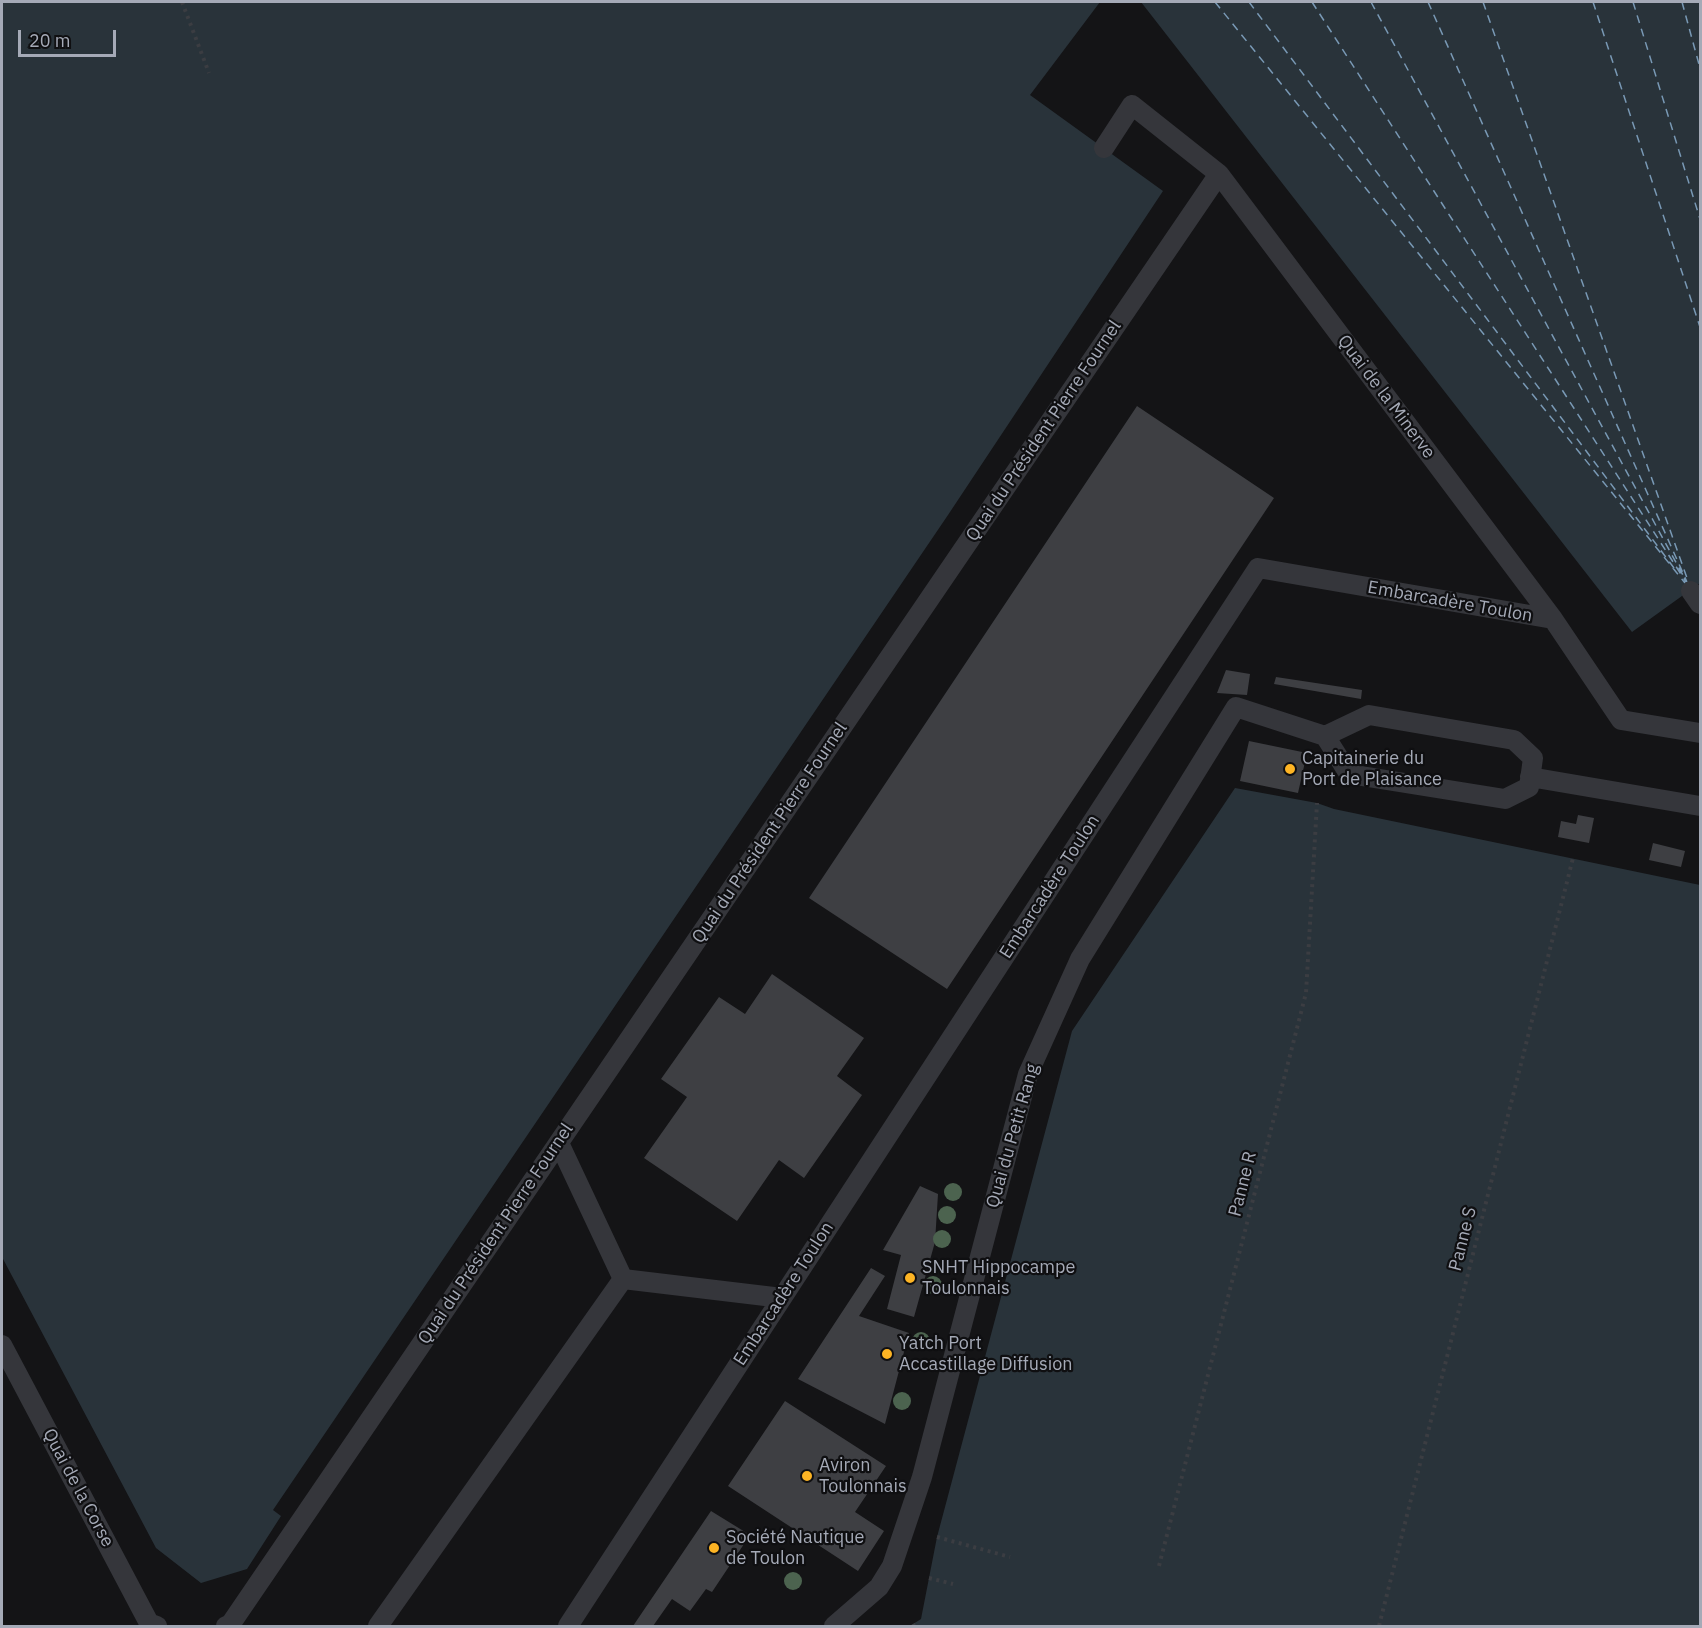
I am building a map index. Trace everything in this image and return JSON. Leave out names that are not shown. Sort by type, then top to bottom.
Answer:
[{"type":"lane","points":[[1104,148],[1132,105],[1219,174]]},
{"type":"lane","name":"Quai de la Minerve","points":[[1219,174],[1553,619]]},
{"type":"lane","name":"Quai du Président Pierre Fournel","points":[[228,1626],[1219,174]]},
{"type":"lane","name":"Embarcadère Toulon","points":[[568,1626],[1258,568],[1553,619],[1621,720],[1701,733]]},
{"type":"lane","name":"Quai du Petit Rang","points":[[834,1626],[879,1587],[892,1566],[922,1477],[1028,1074],[1080,959],[1236,707],[1324,736]]},
{"type":"lane","points":[[1369,715],[1514,740],[1533,758],[1529,787],[1505,799],[1349,774],[1324,736],[1369,715]]},
{"type":"lane","points":[[1530,777],[1701,806]]},
{"type":"lane","points":[[559,1143],[623,1279]]},
{"type":"lane","points":[[623,1279],[782,1298]]},
{"type":"lane","points":[[378,1626],[623,1279]]},
{"type":"lane","name":"Quai de la Corse","points":[[2,1346],[149,1623],[157,1626]]},
{"type":"path","points":[[182,2],[209,73]]},
{"type":"path","name":"Panne R","points":[[1159,1566],[1306,993],[1317,803]]},
{"type":"path","name":"Panne S","points":[[1378,1626],[1573,858]]},
{"type":"path","points":[[937,1537],[1010,1557]]},
{"type":"path","points":[[929,1578],[954,1584]]},
{"type":"shaded area","points":[[2,2],[1100,2],[1030,95],[1163,191],[948,515],[273,1510],[281,1516],[247,1569],[201,1583],[156,1548],[2,1257]]},
{"type":"shaded area","points":[[1141,2],[1700,2],[1700,583],[1632,632]]},
{"type":"shaded area","points":[[1235,788],[1317,803],[1334,809],[1700,885],[1700,1626],[910,1626],[921,1619],[937,1537],[1072,1031]]},
{"type":"building","points":[[1137,406],[1274,498],[947,989],[809,898]]},
{"type":"building","points":[[1226,670],[1250,674],[1247,695],[1217,693]]},
{"type":"building","points":[[1276,677],[1362,690],[1361,699],[1274,684]]},
{"type":"building","points":[[1249,741],[1307,753],[1298,793],[1240,781]]},
{"type":"building","points":[[1578,815],[1594,818],[1589,843],[1558,837],[1561,821],[1576,824]]},
{"type":"building","points":[[1653,843],[1685,851],[1681,867],[1649,860]]},
{"type":"building","points":[[772,974],[864,1038],[837,1076],[862,1095],[804,1178],[779,1160],[737,1221],[644,1158],[687,1097],[661,1079],[719,997],[745,1014]]},
{"type":"building","points":[[920,1186],[938,1194],[935,1242],[914,1317],[887,1309],[901,1255],[883,1250]]},
{"type":"building","points":[[871,1268],[885,1276],[859,1316],[909,1333],[885,1424],[798,1379]]},
{"type":"building","name":"Aviron Toulonnais","points":[[785,1401],[886,1466],[855,1512],[884,1531],[858,1571],[728,1486]]},
{"type":"building","name":"Société Nautique de Toulon","points":[[711,1511],[750,1535],[712,1592],[706,1589],[690,1611],[672,1599],[653,1626],[633,1626]]},
{"type":"ferry route","points":[[1215,2],[1685,583]]},
{"type":"ferry route","points":[[1249,2],[1674,568]]},
{"type":"ferry route","points":[[1312,2],[1686,582]]},
{"type":"ferry route","points":[[1371,2],[1685,579]]},
{"type":"ferry route","points":[[1428,2],[1687,582]]},
{"type":"ferry route","points":[[1483,2],[1687,578]]},
{"type":"ferry route","points":[[1593,2],[1700,327]]},
{"type":"ferry route","points":[[1633,2],[1700,219]]},
{"type":"ferry route","points":[[1682,2],[1700,68]]},
{"type":"place","name":"Capitainerie du Port de Plaisance","points":[[1290,769]]},
{"type":"place","name":"SNHT Hippocampe Toulonnais","points":[[910,1278]]},
{"type":"place","name":"Yatch Port Accastillage Diffusion","points":[[887,1354]]},
{"type":"place","name":"Aviron Toulonnais","points":[[807,1476]]},
{"type":"place","name":"Société Nautique de Toulon","points":[[714,1548]]}]
